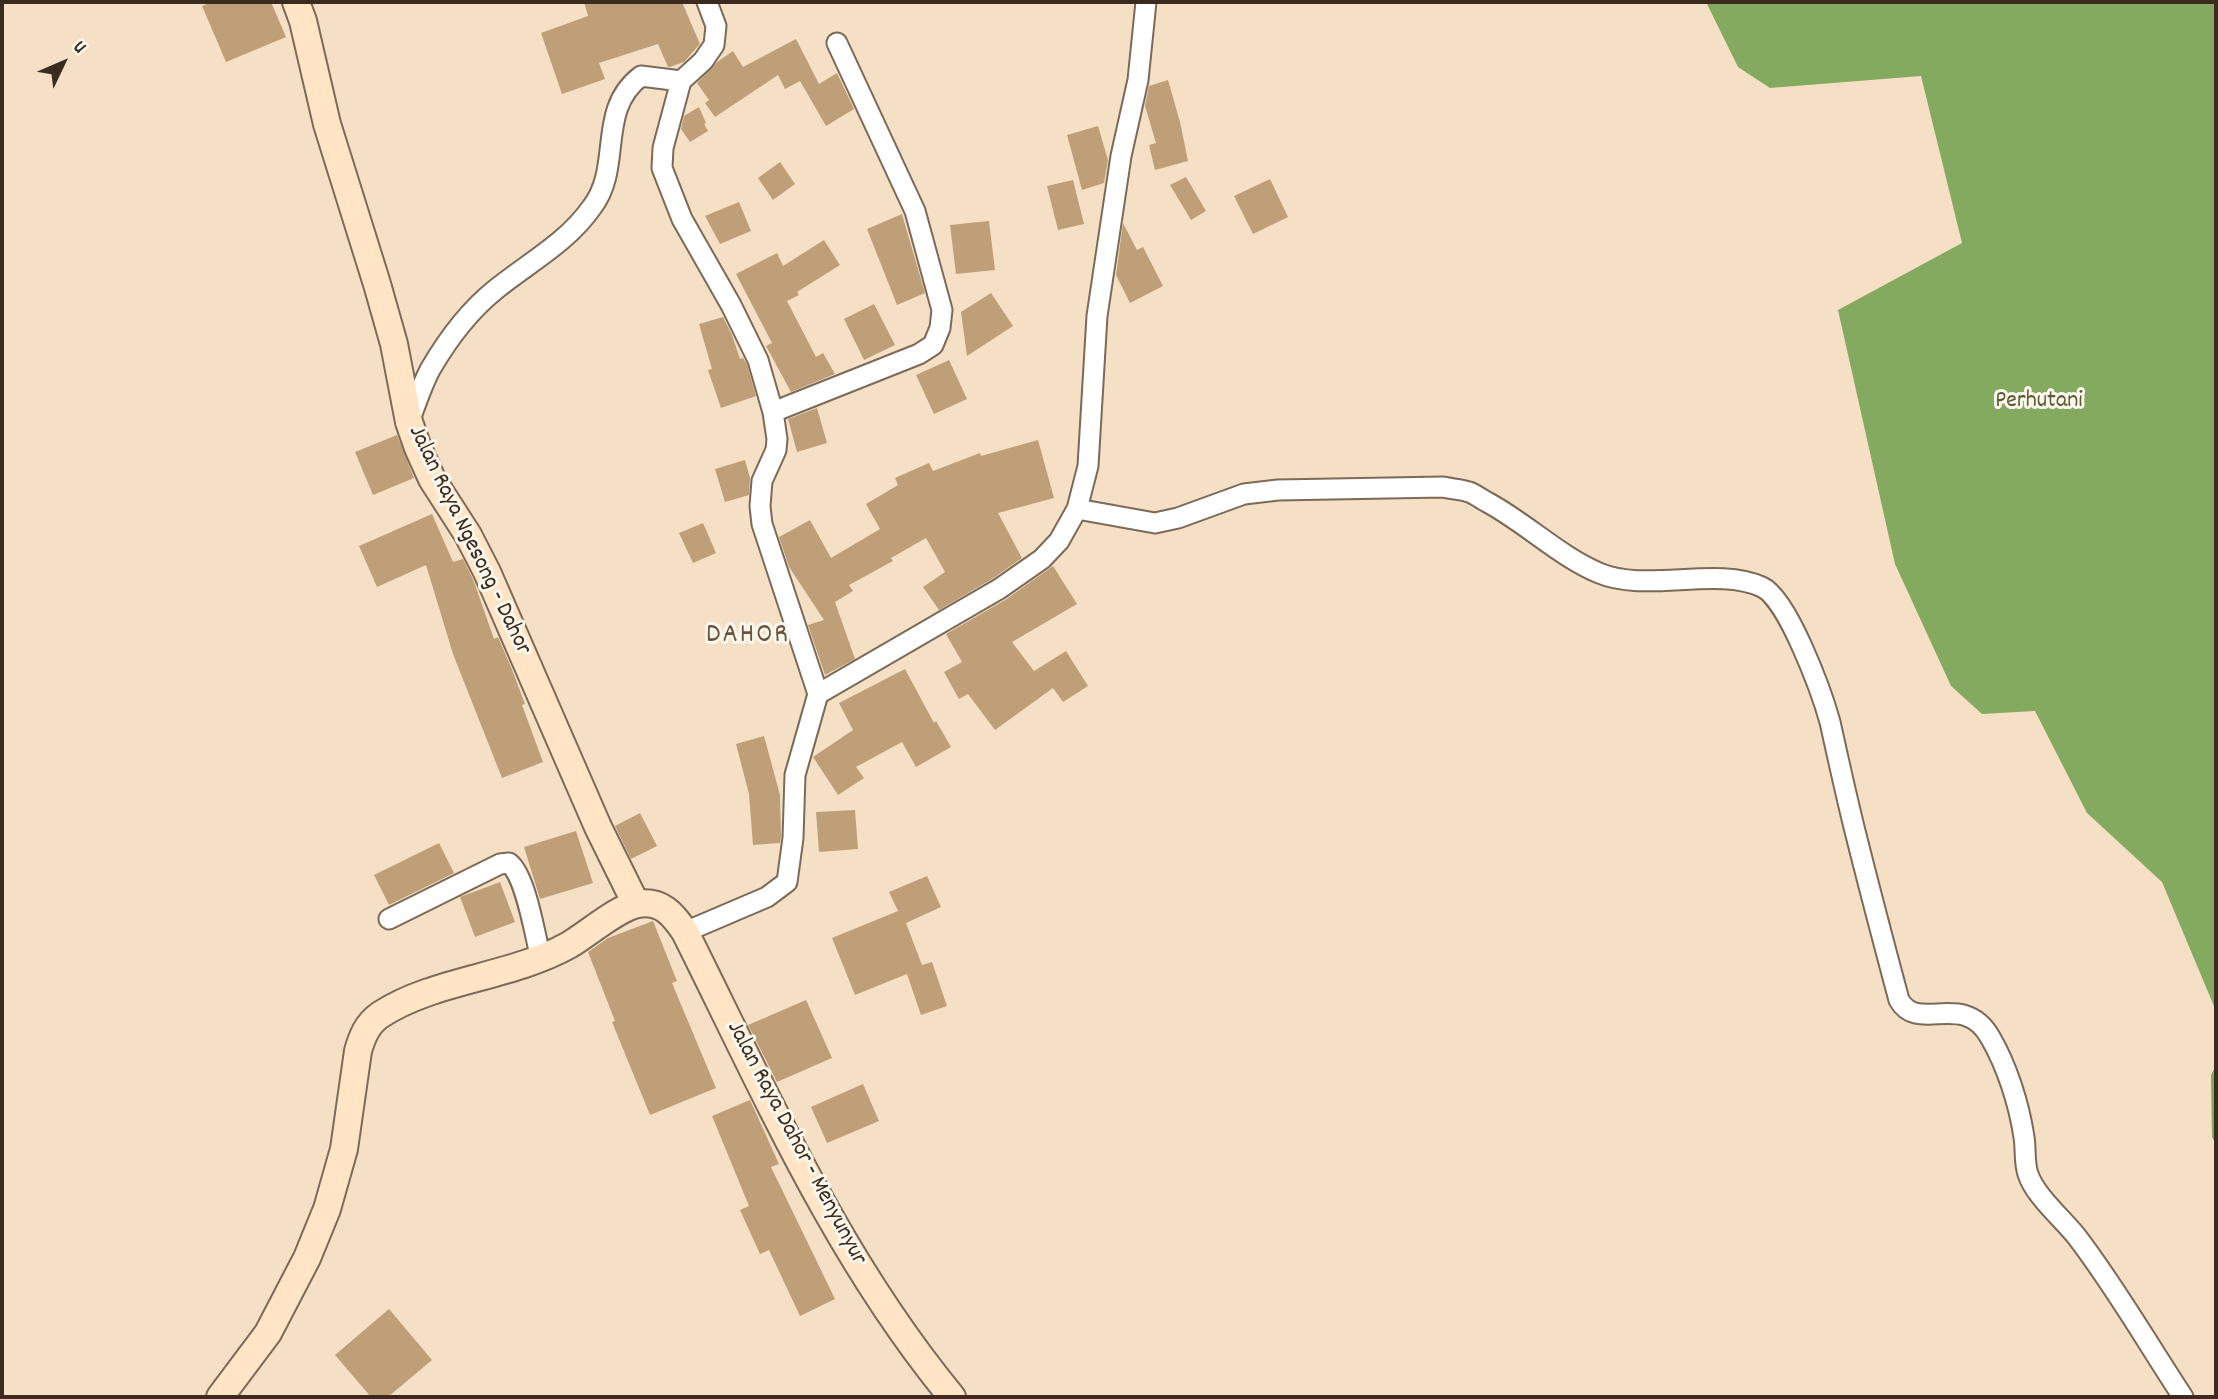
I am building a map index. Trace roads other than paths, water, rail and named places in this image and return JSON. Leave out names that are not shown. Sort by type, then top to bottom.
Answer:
[{"type":"street","name":"Jalan Raya Ngesong - Dahor","points":[[296,2],[303,21],[327,124],[394,344],[409,422],[418,448],[432,480],[468,535],[487,572],[598,827],[636,904]]},
{"type":"street","points":[[685,932],[767,897],[787,882],[793,838],[795,775],[818,694],[762,524],[762,481],[776,450],[777,439],[773,412],[758,360],[731,305],[682,219],[662,168],[663,148],[681,81],[703,61],[714,45],[716,26],[707,2]]},
{"type":"street","points":[[818,694],[999,589],[1042,559],[1059,541],[1077,509],[1088,466],[1099,304],[1121,156],[1138,80],[1146,2]]},
{"type":"street","points":[[773,412],[919,354],[933,345],[940,328],[942,310],[915,211],[836,43]]},
{"type":"street","points":[[409,422],[430,370],[471,312],[496,289],[536,261],[578,226],[595,204],[605,181],[613,123],[621,97],[629,85],[640,76],[681,81]]},
{"type":"street","points":[[1077,509],[1155,523],[1178,518],[1244,494],[1278,490],[1443,487],[1468,492],[1511,515],[1598,573],[1619,580],[1721,580],[1749,583],[1764,588],[1785,610],[1802,646],[1829,720],[1843,785],[1899,1000],[1906,1011],[1914,1014],[1960,1013],[1970,1016],[1990,1037],[2008,1075],[2020,1116],[2028,1175],[2077,1237],[2183,1397]]},
{"type":"street","points":[[389,919],[500,864],[509,863],[516,868],[522,881],[541,959]]},
{"type":"street","points":[[220,1397],[268,1333],[307,1258],[327,1209],[344,1149],[358,1051],[367,1028],[381,1014],[416,997],[541,959],[636,904]]},
{"type":"street","name":"Jalan Raya Dahor - Menyunyur","points":[[636,904],[663,906],[673,914],[685,932],[824,1208],[881,1302],[918,1356],[952,1397]]},
{"type":"district","name":"DAHOR","points":[[748,637]]},
{"type":"park label","name":"Perhutani","points":[[2039,403]]}]
